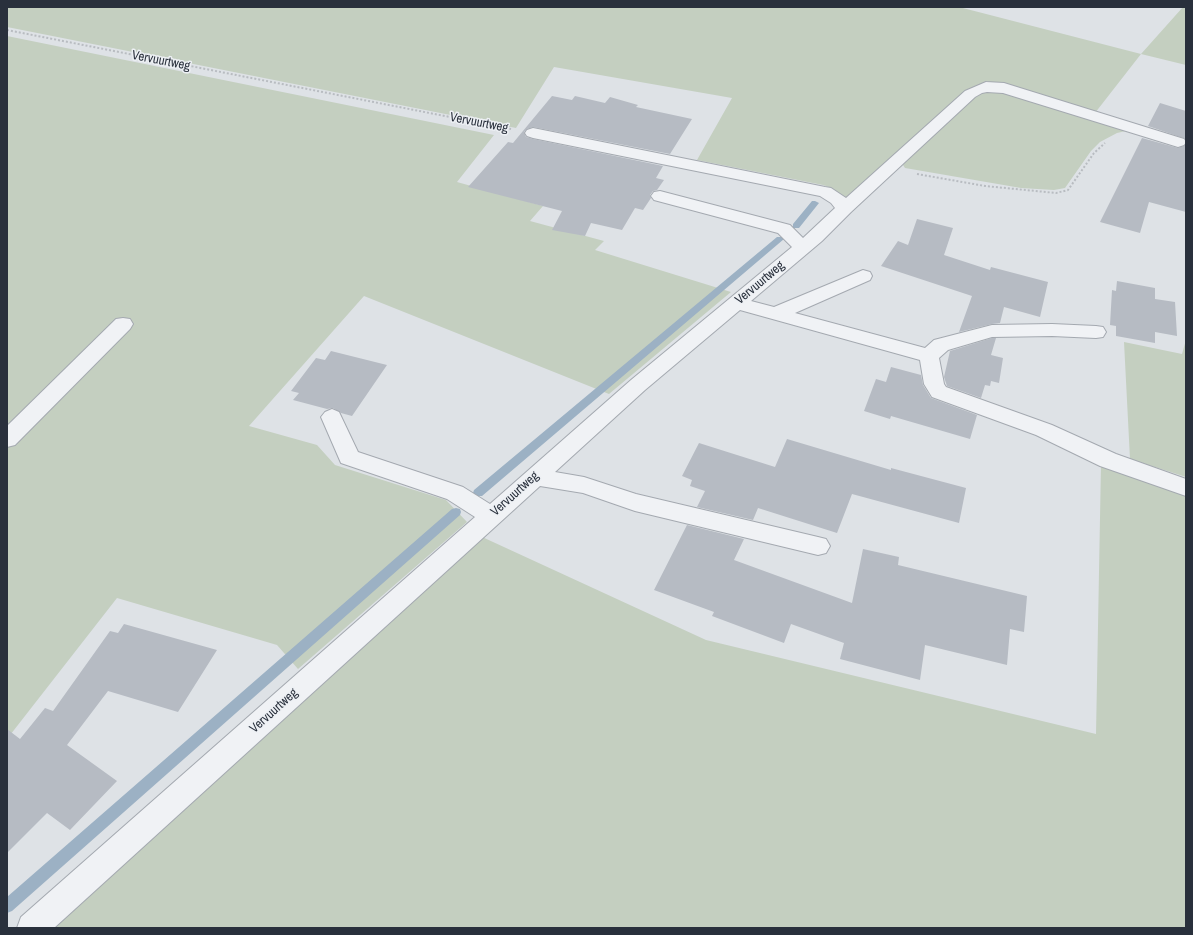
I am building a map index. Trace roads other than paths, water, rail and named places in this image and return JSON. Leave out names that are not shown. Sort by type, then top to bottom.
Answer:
[{"type":"street","name":"Vervuurtweg","points":[[32,928],[490,516],[638,385],[803,248],[970,94],[986,87],[1015,91],[1178,142]]},
{"type":"street","points":[[534,133],[825,192],[837,199],[845,208]]},
{"type":"street","points":[[660,196],[784,229],[803,248]]},
{"type":"street","points":[[775,314],[862,276]]},
{"type":"street","points":[[736,303],[929,356]]},
{"type":"street","points":[[7,439],[123,324]]},
{"type":"street","points":[[929,356],[941,345],[992,331],[1052,330],[1096,332]]},
{"type":"street","points":[[929,356],[934,384],[939,392],[1044,430],[1108,460],[1186,488]]},
{"type":"street","points":[[332,417],[349,457],[455,493],[490,516]]},
{"type":"street","points":[[535,477],[584,485],[635,502],[818,546]]},
{"type":"waterway","points":[[796,226],[815,203]]},
{"type":"waterway","points":[[478,493],[780,239]]},
{"type":"waterway","points":[[7,906],[456,512]]}]
